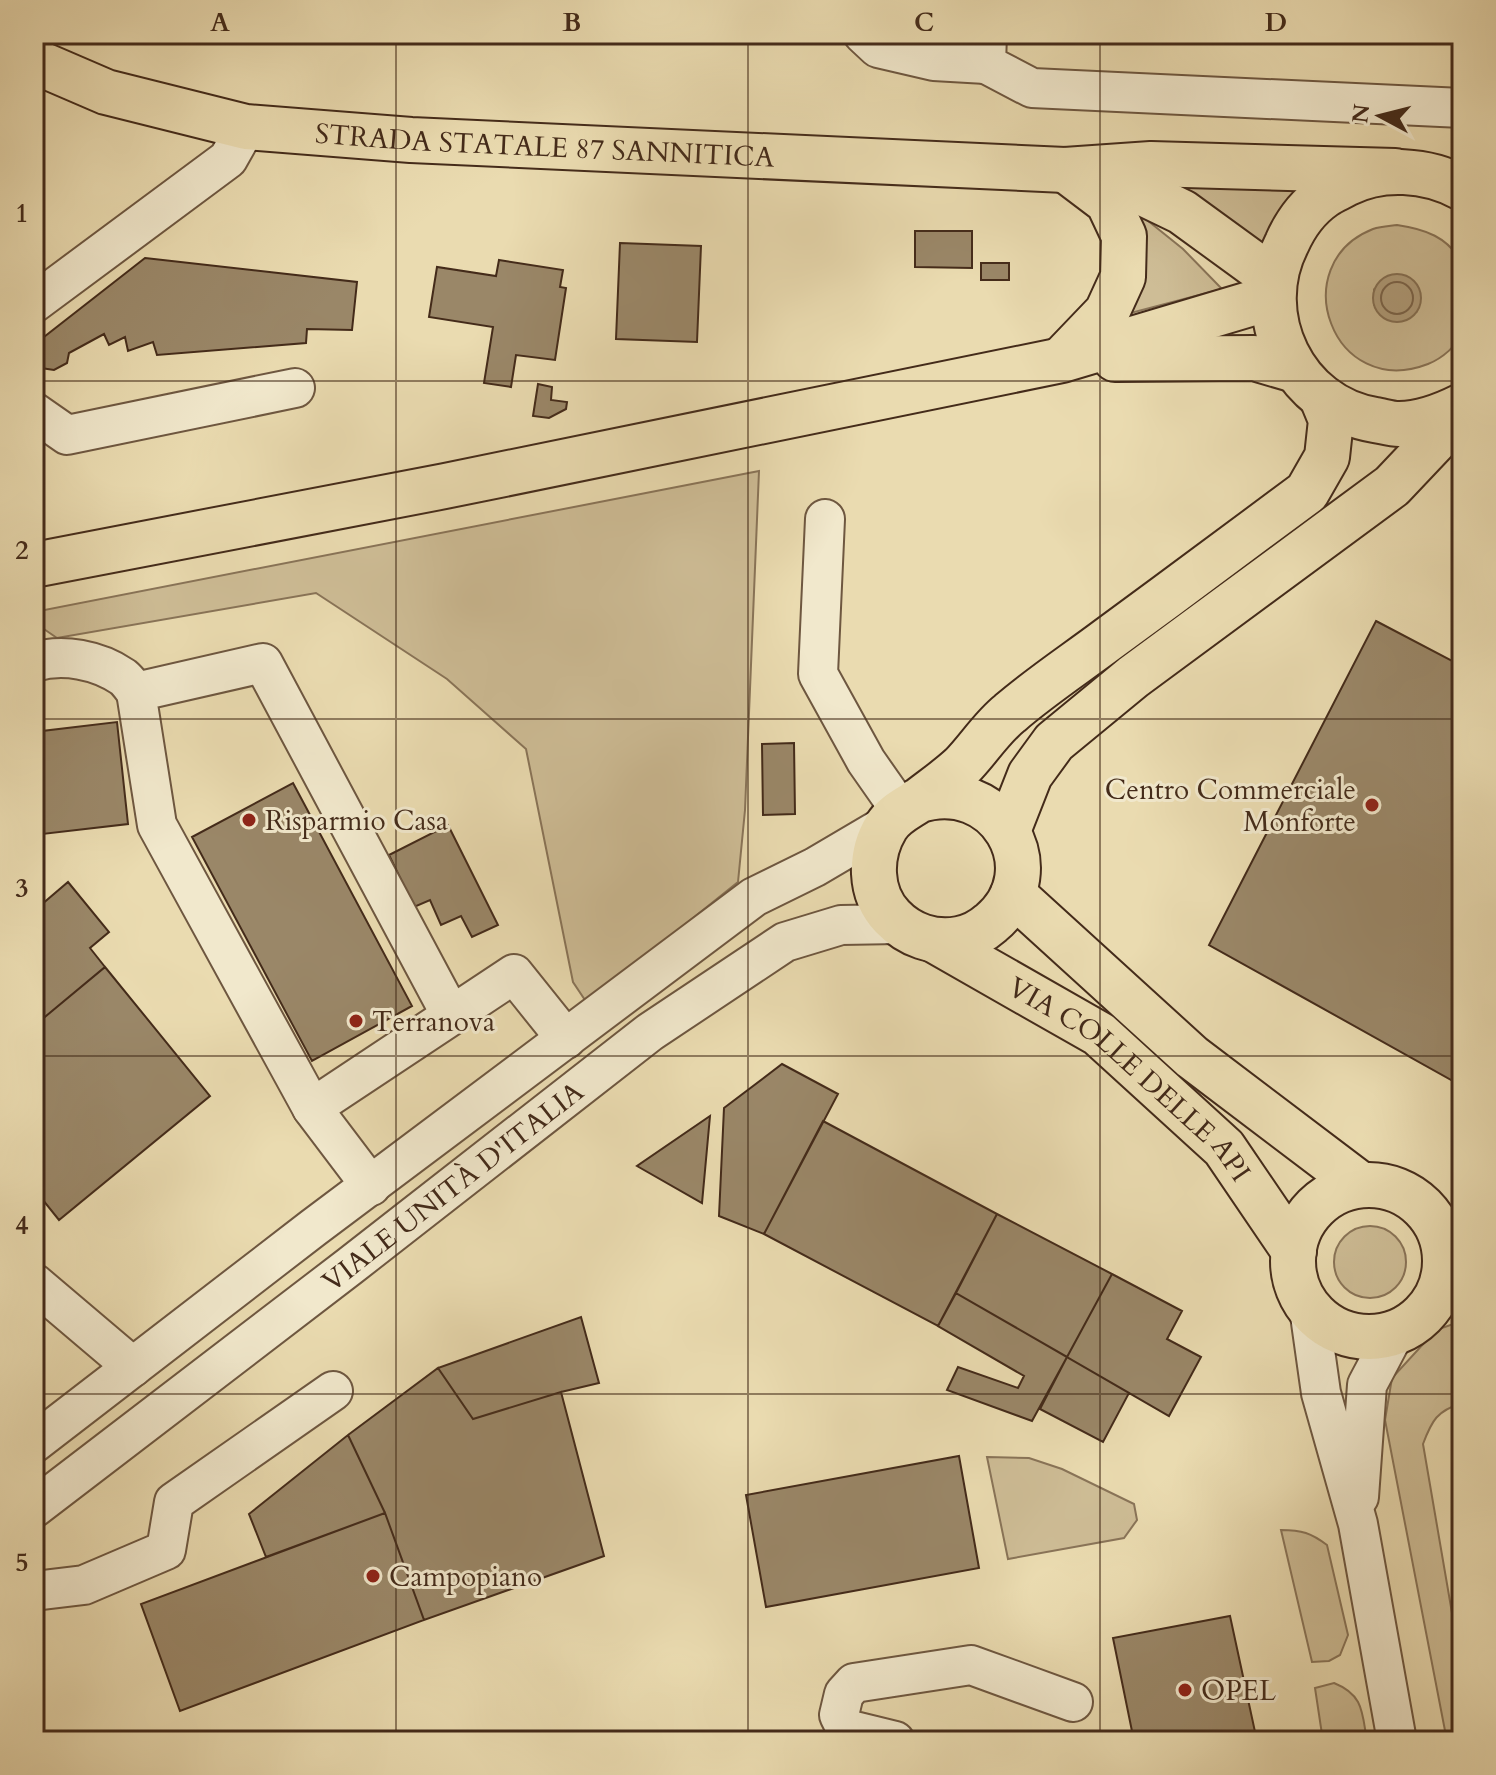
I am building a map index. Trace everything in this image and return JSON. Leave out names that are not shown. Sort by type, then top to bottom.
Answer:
[{"type":"main road","name":"STRADA STATALE 87 SANNITICA","points":[[34,61],[106,92],[246,127],[411,140],[1065,170],[1151,164],[1438,177]]},
{"type":"main road","name":"STRADA STATALE 87 SANNITICA","points":[[1065,170],[1124,184],[1182,212],[1273,288]]},
{"type":"main road","points":[[1062,360],[1107,312],[1123,277],[1124,236],[1108,202],[1065,170]]},
{"type":"main road","points":[[902,812],[942,796],[968,799],[991,811],[1008,831],[1016,851],[1017,873],[1013,894],[1000,915],[982,931],[959,939],[917,932],[889,914],[873,876],[876,849],[902,812],[961,767],[1008,714],[1307,492],[1327,457],[1331,420],[1278,335],[1273,288],[1279,259],[1296,224],[1323,196],[1357,178],[1438,177]]},
{"type":"main road","points":[[34,565],[445,486],[1062,360],[1273,288]]},
{"type":"main road","points":[[1062,360],[1254,358],[1309,384],[1358,417],[1398,424],[1438,418],[1462,406]]},
{"type":"main road","points":[[1008,831],[1030,775],[1054,742],[1133,677],[1392,486],[1462,412]]},
{"type":"main road","points":[[1013,894],[1192,1057],[1361,1185]]},
{"type":"main road","name":"VIA COLLE DELLE API","points":[[917,932],[1099,1034],[1224,1148],[1294,1251]]},
{"type":"main road","points":[[1408,1324],[1430,1306],[1437,1293],[1445,1266],[1442,1238],[1445,1217],[1386,1187],[1361,1185],[1329,1196],[1305,1219],[1297,1234],[1294,1251],[1295,1281],[1301,1295],[1309,1308],[1326,1324],[1348,1334],[1371,1337],[1408,1324],[1462,1302]]},
{"type":"street","points":[[863,34],[878,48],[934,61],[987,49],[1032,88],[1462,108]]},
{"type":"street","points":[[34,303],[228,159],[246,127]]},
{"type":"street","points":[[34,412],[51,440],[295,388]]},
{"type":"street","points":[[825,519],[818,674],[866,761],[902,812]]},
{"type":"street","points":[[34,662],[77,658],[125,678],[136,692],[157,825],[312,1108],[371,1186]]},
{"type":"street","points":[[136,692],[263,663],[451,1015]]},
{"type":"street","name":"VIALE UNITÀ D'ITALIA","points":[[34,1443],[313,1228],[754,897],[815,867],[902,812]]},
{"type":"street","name":"VIALE UNITÀ D'ITALIA","points":[[34,1508],[650,1032],[785,942],[841,925],[917,932]]},
{"type":"street","points":[[312,1108],[514,974],[566,1039]]},
{"type":"street","points":[[34,1283],[133,1367]]},
{"type":"street","points":[[1309,1308],[1321,1393],[1358,1524],[1397,1741]]},
{"type":"street","points":[[1358,1524],[1367,1385],[1408,1324]]},
{"type":"street","points":[[34,1591],[84,1585],[166,1550],[174,1502],[333,1391]]},
{"type":"street","points":[[895,1741],[846,1729],[839,1715],[844,1694],[854,1683],[971,1665],[1073,1702]]},
{"type":"shaded area","points":[[1180,184],[1308,185],[1258,267]]},
{"type":"shaded area","points":[[1137,212],[1183,249],[1222,289],[1127,314]]},
{"type":"shaded area","points":[[1397,225],[1435,236],[1450,247],[1462,263],[1462,331],[1449,351],[1438,359],[1428,364],[1394,370],[1366,363],[1345,347],[1331,324],[1326,297],[1331,270],[1346,246],[1373,229]],"holes":[[[1374,290],[1416,312],[1404,320],[1374,305]]]},
{"type":"shaded area","points":[[759,471],[745,810],[738,882],[587,1003],[573,982],[526,749],[447,679],[316,593],[57,638],[41,627],[34,629],[34,612]]},
{"type":"shaded area","points":[[1370,1226],[1390,1232],[1400,1242],[1406,1262],[1400,1282],[1390,1292],[1370,1298],[1350,1292],[1340,1282],[1334,1262],[1340,1242],[1350,1232]]},
{"type":"shaded area","points":[[1462,1321],[1462,1403],[1436,1418],[1423,1444],[1458,1648],[1462,1648],[1462,1741],[1447,1741],[1385,1420],[1392,1378],[1436,1330]]},
{"type":"shaded area","points":[[987,1457],[1029,1458],[1062,1469],[1134,1504],[1137,1520],[1124,1538],[1008,1559]]},
{"type":"shaded area","points":[[1281,1530],[1306,1533],[1327,1545],[1348,1635],[1340,1655],[1329,1661],[1312,1662]]},
{"type":"shaded area","points":[[1334,1683],[1351,1693],[1360,1706],[1367,1741],[1323,1741],[1315,1688]]},
{"type":"water","points":[[1397,274],[1414,281],[1421,298],[1414,315],[1397,322],[1380,315],[1373,298],[1380,281]]},
{"type":"building","points":[[1362,34],[1462,34],[1462,37]]},
{"type":"building","points":[[915,231],[972,231],[972,268],[915,267]]},
{"type":"building","points":[[620,243],[701,246],[697,342],[616,339]]},
{"type":"building","points":[[145,258],[357,282],[352,330],[307,329],[306,343],[157,355],[153,342],[128,351],[125,337],[109,345],[104,334],[69,353],[67,363],[54,370],[41,368],[35,358],[35,344]]},
{"type":"building","points":[[499,260],[563,270],[560,287],[566,288],[555,360],[516,355],[511,387],[484,383],[493,327],[429,317],[437,267],[496,276]]},
{"type":"building","points":[[981,263],[1009,263],[1009,280],[981,280]]},
{"type":"building","points":[[538,384],[552,387],[551,400],[567,402],[566,409],[549,418],[533,416]]},
{"type":"building","name":"Centro Commerciale Monforte","points":[[1376,621],[1462,666],[1462,1086],[1209,945]]},
{"type":"building","points":[[117,722],[128,824],[34,835],[34,732]]},
{"type":"building","points":[[794,743],[795,814],[763,815],[762,744]]},
{"type":"building","points":[[293,783],[412,1006],[312,1061],[192,837]]},
{"type":"building","points":[[448,825],[498,925],[472,937],[461,916],[441,925],[430,900],[414,907],[389,855]]},
{"type":"building","points":[[68,882],[109,932],[90,948],[105,967],[34,1026],[34,911]]},
{"type":"building","points":[[105,967],[210,1096],[59,1220],[34,1189],[34,1026]]},
{"type":"building","points":[[782,1064],[838,1094],[764,1234],[719,1216],[724,1108]]},
{"type":"building","points":[[710,1116],[702,1203],[637,1166]]},
{"type":"building","points":[[823,1121],[997,1214],[938,1326],[764,1234]]},
{"type":"building","points":[[997,1214],[1112,1274],[1067,1357],[956,1293]]},
{"type":"building","points":[[1112,1274],[1182,1311],[1167,1339],[1201,1357],[1169,1416],[1067,1357]]},
{"type":"building","points":[[956,1293],[1067,1357],[1032,1421],[947,1390],[958,1367],[1018,1388],[1024,1376],[938,1326]]},
{"type":"building","points":[[581,1317],[599,1383],[473,1419],[438,1368]]},
{"type":"building","points":[[1067,1357],[1129,1393],[1103,1442],[1040,1409]]},
{"type":"building","points":[[438,1368],[473,1419],[561,1392],[604,1556],[424,1620],[385,1513],[348,1435]]},
{"type":"building","points":[[348,1435],[385,1513],[266,1557],[249,1514]]},
{"type":"building","points":[[959,1456],[979,1568],[766,1607],[746,1495]]},
{"type":"building","points":[[385,1513],[424,1620],[180,1711],[141,1604]]},
{"type":"building","name":"OPEL","points":[[1230,1616],[1257,1741],[1134,1741],[1113,1638]]},
{"type":"place","name":"Centro Commerciale Monforte","points":[[1372,805]]},
{"type":"place","name":"Risparmio Casa","points":[[249,820]]},
{"type":"place","name":"Terranova","points":[[356,1021]]},
{"type":"place","name":"Campopiano","points":[[373,1576]]},
{"type":"place","name":"OPEL","points":[[1185,1690]]}]
